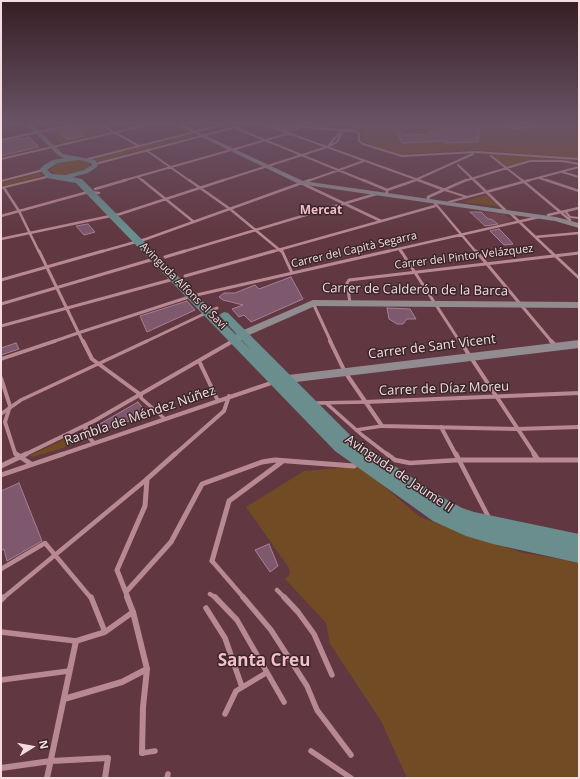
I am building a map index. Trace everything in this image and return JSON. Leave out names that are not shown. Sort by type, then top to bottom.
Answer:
[{"type":"main road","points":[[54,161],[46,166],[43,170],[50,176],[65,177],[92,169],[95,164],[91,161]]},
{"type":"main road","points":[[258,161],[303,182],[433,203],[507,211]]},
{"type":"main road","name":"Avinguda Alfons el Savi","points":[[86,172],[85,179],[116,215],[160,258],[185,276],[203,294],[213,310],[282,380]]},
{"type":"main road","name":"Avinguda Alfons el Savi","points":[[65,177],[79,181],[94,191]]},
{"type":"main road","points":[[303,182],[387,192],[433,203],[449,202],[545,216],[568,217],[579,225]]},
{"type":"main road","points":[[545,216],[579,225]]},
{"type":"main road","name":"Avinguda Alfons el Savi","points":[[160,258],[174,279],[192,296],[213,310]]},
{"type":"main road","name":"Carrer de Calderón de la Barca","points":[[239,337],[313,303],[579,305]]},
{"type":"main road","name":"Carrer de Sant Vicent","points":[[282,380],[579,344]]},
{"type":"main road","name":"Avinguda de Jaume II","points":[[282,380],[310,404],[349,443],[429,498],[456,513],[474,520],[579,542]]},
{"type":"main road","name":"Avinguda de Jaume II","points":[[282,380],[340,447],[439,516],[466,528],[493,536],[579,554]]},
{"type":"street","points":[[95,164],[105,161]]},
{"type":"street","points":[[161,161],[230,209],[281,250],[292,273]]},
{"type":"street","points":[[1,216],[94,191],[192,161]]},
{"type":"street","points":[[1,239],[116,215],[282,161]]},
{"type":"street","points":[[316,161],[387,192]]},
{"type":"street","points":[[1,280],[142,240],[360,161]]},
{"type":"street","points":[[368,161],[468,198]]},
{"type":"street","points":[[1,304],[387,192],[456,161]]},
{"type":"street","points":[[498,161],[564,212],[568,217],[579,218]]},
{"type":"street","points":[[529,161],[471,178],[428,197],[556,346]]},
{"type":"street","points":[[458,165],[579,278]]},
{"type":"street","points":[[449,202],[468,198],[579,165]]},
{"type":"street","points":[[1,181],[43,170]]},
{"type":"street","points":[[562,171],[579,177]]},
{"type":"street","points":[[50,176],[2,188],[19,211],[92,359],[96,364],[140,395],[141,398],[163,418]]},
{"type":"street","points":[[138,177],[194,222]]},
{"type":"street","points":[[538,178],[579,191]]},
{"type":"street","points":[[303,182],[344,204],[381,221]]},
{"type":"street","points":[[185,276],[381,221],[433,203]]},
{"type":"street","name":"Carrer del Capità Segarra","points":[[78,333],[192,296],[400,250],[579,208]]},
{"type":"street","points":[[535,237],[579,233]]},
{"type":"street","points":[[400,250],[434,304],[538,460]]},
{"type":"street","name":"Carrer del Pintor Velázquez","points":[[350,303],[347,283],[351,280],[579,253]]},
{"type":"street","points":[[1,326],[174,279]]},
{"type":"street","points":[[313,303],[345,372],[382,426]]},
{"type":"street","points":[[1,414],[10,406],[96,364],[213,310]]},
{"type":"street","points":[[1,359],[78,333]]},
{"type":"street","points":[[1,466],[86,426],[239,337]]},
{"type":"street","points":[[199,361],[218,401]]},
{"type":"street","points":[[1,378],[10,406],[5,422],[15,453],[18,457],[32,464]]},
{"type":"street","name":"Rambla de Méndez Núñez","points":[[1,475],[163,418],[282,380]]},
{"type":"street","name":"Carrer de Díaz Moreu","points":[[310,404],[579,393]]},
{"type":"street","points":[[1,600],[56,556],[147,479],[224,411],[229,396]]},
{"type":"street","points":[[326,403],[356,430],[395,460],[410,463],[459,460],[579,460]]},
{"type":"street","points":[[86,426],[85,433],[94,443]]},
{"type":"street","points":[[356,430],[382,426],[517,429],[579,427]]},
{"type":"street","points":[[441,427],[492,524]]},
{"type":"street","points":[[284,461],[230,501],[212,561],[271,630],[307,686],[317,710],[351,755]]},
{"type":"street","points":[[126,592],[170,542],[202,484],[262,462],[284,461],[354,466],[359,461]]},
{"type":"street","points":[[147,479],[145,506],[117,570],[133,612],[147,669],[143,707],[142,753],[155,751]]},
{"type":"street","points":[[1,569],[45,543],[92,599],[105,632]]},
{"type":"street","points":[[277,590],[298,612],[314,634],[324,660],[332,675]]},
{"type":"street","points":[[210,594],[220,601],[237,620],[284,702]]},
{"type":"street","points":[[206,608],[225,638],[242,687]]},
{"type":"street","points":[[1,632],[76,641],[105,632],[133,612]]},
{"type":"street","points":[[47,778],[76,641]]},
{"type":"street","points":[[64,698],[122,682],[147,669]]},
{"type":"street","points":[[1,680],[70,671]]},
{"type":"street","points":[[225,714],[236,691],[266,673]]},
{"type":"street","points":[[311,751],[351,778]]},
{"type":"street","points":[[1,768],[51,761],[108,758],[105,778]]},
{"type":"shaded area","points":[[84,161],[89,163],[89,167],[83,171],[67,175],[56,174],[49,170],[56,163]]},
{"type":"shaded area","points":[[498,161],[529,161],[506,168]]},
{"type":"shaded area","points":[[39,173],[44,175],[1,187],[1,183]]},
{"type":"shaded area","points":[[486,195],[498,206],[462,202]]},
{"type":"shaded area","points":[[480,211],[504,214],[513,220],[499,224],[491,219],[489,220]]},
{"type":"shaded area","points":[[81,432],[85,441],[33,457],[28,456]]},
{"type":"shaded area","points":[[360,466],[420,517],[523,553],[579,562],[579,778],[407,778],[381,721],[330,644],[326,623],[285,579],[290,574],[289,568],[246,507],[304,471]]},
{"type":"building","points":[[470,212],[481,212],[488,219],[491,219],[498,224],[485,226]]},
{"type":"building","points":[[88,224],[95,232],[84,235],[76,226]]},
{"type":"building","points":[[499,229],[513,244],[504,245],[490,231]]},
{"type":"building","points":[[291,277],[303,299],[251,322],[244,315],[239,317],[232,309],[243,305],[223,300],[219,297],[224,293],[235,293],[255,285],[259,289]]},
{"type":"building","points":[[187,301],[195,310],[147,332],[140,316]]},
{"type":"building","points":[[387,308],[410,309],[416,319],[407,319],[403,324],[397,324],[389,319]]},
{"type":"building","points":[[16,343],[19,349],[1,355],[1,348]]},
{"type":"building","points":[[138,402],[148,415],[101,430],[98,425]]},
{"type":"building","points":[[19,483],[42,541],[7,561],[4,549],[1,551],[1,491]]},
{"type":"building","points":[[269,544],[278,566],[270,572],[255,550]]},
{"type":"district","name":"Mercat","points":[[321,211]]},
{"type":"district","name":"Santa Creu","points":[[264,661]]}]
